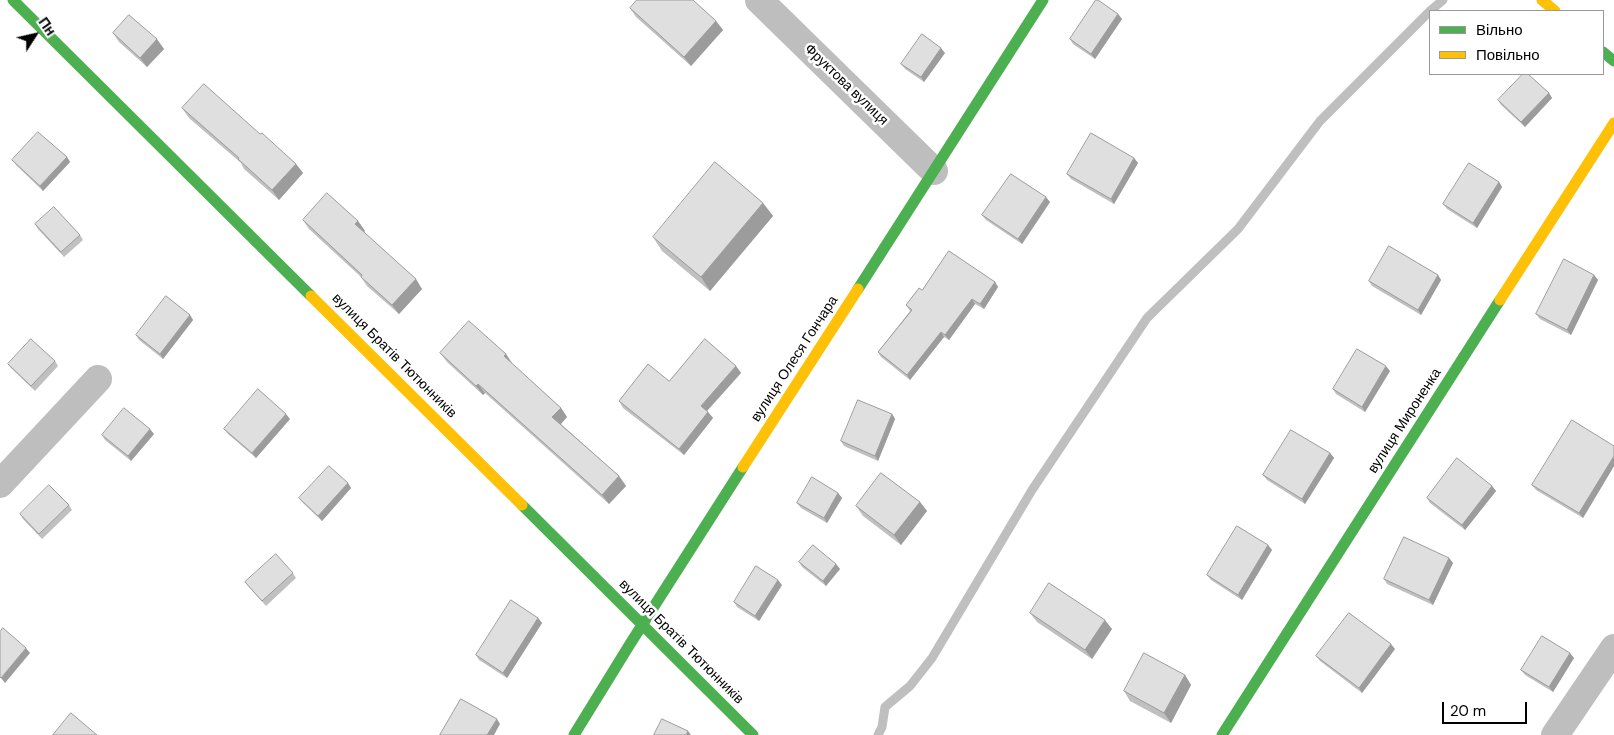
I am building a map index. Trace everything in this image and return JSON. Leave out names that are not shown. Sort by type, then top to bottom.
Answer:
[{"type":"street","name":"вулиця Братів Тютюнників","points":[[12,0],[753,735]]},
{"type":"street","name":"Фруктова вулиця","points":[[759,0],[934,171]]},
{"type":"street","name":"вулиця Олеся Гончара","points":[[574,735],[643,624],[1043,0]]},
{"type":"street","points":[[1542,0],[1554,10]]},
{"type":"street","points":[[1604,53],[1614,61]]},
{"type":"street","name":"вулиця Мироненка","points":[[1222,735],[1614,123]]},
{"type":"street","points":[[0,484],[98,379]]},
{"type":"street","points":[[1555,735],[1614,648]]},
{"type":"building","points":[[637,0],[693,0],[716,21],[684,57],[630,8]]},
{"type":"building","points":[[1096,0],[1118,14],[1091,54],[1070,39]]},
{"type":"building","points":[[129,15],[157,39],[140,58],[113,33]]},
{"type":"building","points":[[922,34],[941,48],[921,77],[901,64]]},
{"type":"building","points":[[1522,75],[1529,75],[1549,93],[1521,122],[1498,100]]},
{"type":"building","points":[[204,84],[296,164],[272,190],[182,108]]},
{"type":"building","points":[[38,132],[67,157],[40,186],[12,160]]},
{"type":"building","points":[[1091,133],[1134,158],[1111,199],[1067,174]]},
{"type":"building","points":[[715,162],[763,203],[701,277],[653,237]]},
{"type":"building","points":[[1469,163],[1499,182],[1473,223],[1443,204]]},
{"type":"building","points":[[1011,174],[1046,197],[1018,239],[982,215]]},
{"type":"building","points":[[327,193],[358,221],[355,224],[416,279],[392,305],[303,220]]},
{"type":"building","points":[[54,207],[80,235],[61,252],[35,224]]},
{"type":"building","points":[[1389,246],[1438,275],[1418,310],[1369,281]]},
{"type":"building","points":[[949,251],[995,282],[980,304],[972,299],[945,335],[941,332],[907,375],[878,352],[912,310],[906,305],[919,288],[922,290]]},
{"type":"building","points":[[1564,259],[1594,275],[1567,330],[1536,314]]},
{"type":"building","points":[[166,296],[190,315],[160,354],[136,335]]},
{"type":"building","points":[[469,321],[561,408],[552,417],[619,476],[602,495],[478,384],[476,386],[440,353]]},
{"type":"building","points":[[31,339],[55,361],[31,386],[8,364]]},
{"type":"building","points":[[705,339],[736,366],[701,406],[708,412],[679,449],[619,401],[648,364],[669,381]]},
{"type":"building","points":[[1357,349],[1386,366],[1362,407],[1333,389]]},
{"type":"building","points":[[258,389],[286,414],[252,453],[224,429]]},
{"type":"building","points":[[858,400],[892,414],[875,456],[841,441]]},
{"type":"building","points":[[124,408],[150,429],[128,456],[102,435]]},
{"type":"building","points":[[1572,420],[1614,446],[1614,456],[1579,513],[1532,485]]},
{"type":"building","points":[[1291,430],[1330,453],[1302,499],[1263,475]]},
{"type":"building","points":[[1457,458],[1492,486],[1462,525],[1427,498]]},
{"type":"building","points":[[329,466],[348,483],[318,516],[299,498]]},
{"type":"building","points":[[881,473],[920,502],[894,535],[856,506]]},
{"type":"building","points":[[812,477],[838,493],[824,518],[797,503]]},
{"type":"building","points":[[49,485],[69,505],[39,534],[20,514]]},
{"type":"building","points":[[1237,526],[1268,545],[1238,595],[1207,575]]},
{"type":"building","points":[[1404,537],[1449,558],[1429,600],[1384,579]]},
{"type":"building","points":[[813,545],[836,564],[823,581],[799,562]]},
{"type":"building","points":[[276,554],[293,573],[262,601],[245,582]]},
{"type":"building","points":[[756,566],[778,580],[755,616],[734,602]]},
{"type":"building","points":[[1049,583],[1105,620],[1085,650],[1030,613]]},
{"type":"building","points":[[511,600],[538,618],[503,673],[476,655]]},
{"type":"building","points":[[1349,613],[1391,644],[1359,688],[1316,656]]},
{"type":"building","points":[[3,628],[26,648],[1,678],[0,632]]},
{"type":"building","points":[[1542,636],[1570,653],[1549,687],[1521,670]]},
{"type":"building","points":[[1144,653],[1185,675],[1164,713],[1124,691]]},
{"type":"building","points":[[461,699],[497,719],[487,735],[440,735]]},
{"type":"building","points":[[71,713],[97,735],[53,735]]},
{"type":"building","points":[[662,719],[688,731],[686,735],[654,735]]},
{"type":"waterway","points":[[1431,10],[1443,0]]},
{"type":"waterway","points":[[878,735],[882,727],[885,707],[910,686],[932,658],[1032,490],[1147,318],[1238,229],[1320,121],[1429,12]]},
{"type":"traffic: fast","points":[[13,0],[311,296]]},
{"type":"traffic: fast","points":[[858,289],[1043,0]]},
{"type":"traffic: fast","points":[[1604,53],[1614,61]]},
{"type":"traffic: fast","points":[[1222,735],[1500,300]]},
{"type":"traffic: fast","points":[[574,735],[743,467]]},
{"type":"traffic: fast","points":[[522,505],[753,735]]},
{"type":"traffic: slow","points":[[1542,0],[1554,10]]},
{"type":"traffic: slow","points":[[1500,300],[1614,123]]},
{"type":"traffic: slow","points":[[743,467],[858,289]]},
{"type":"traffic: slow","points":[[311,296],[522,505]]}]
